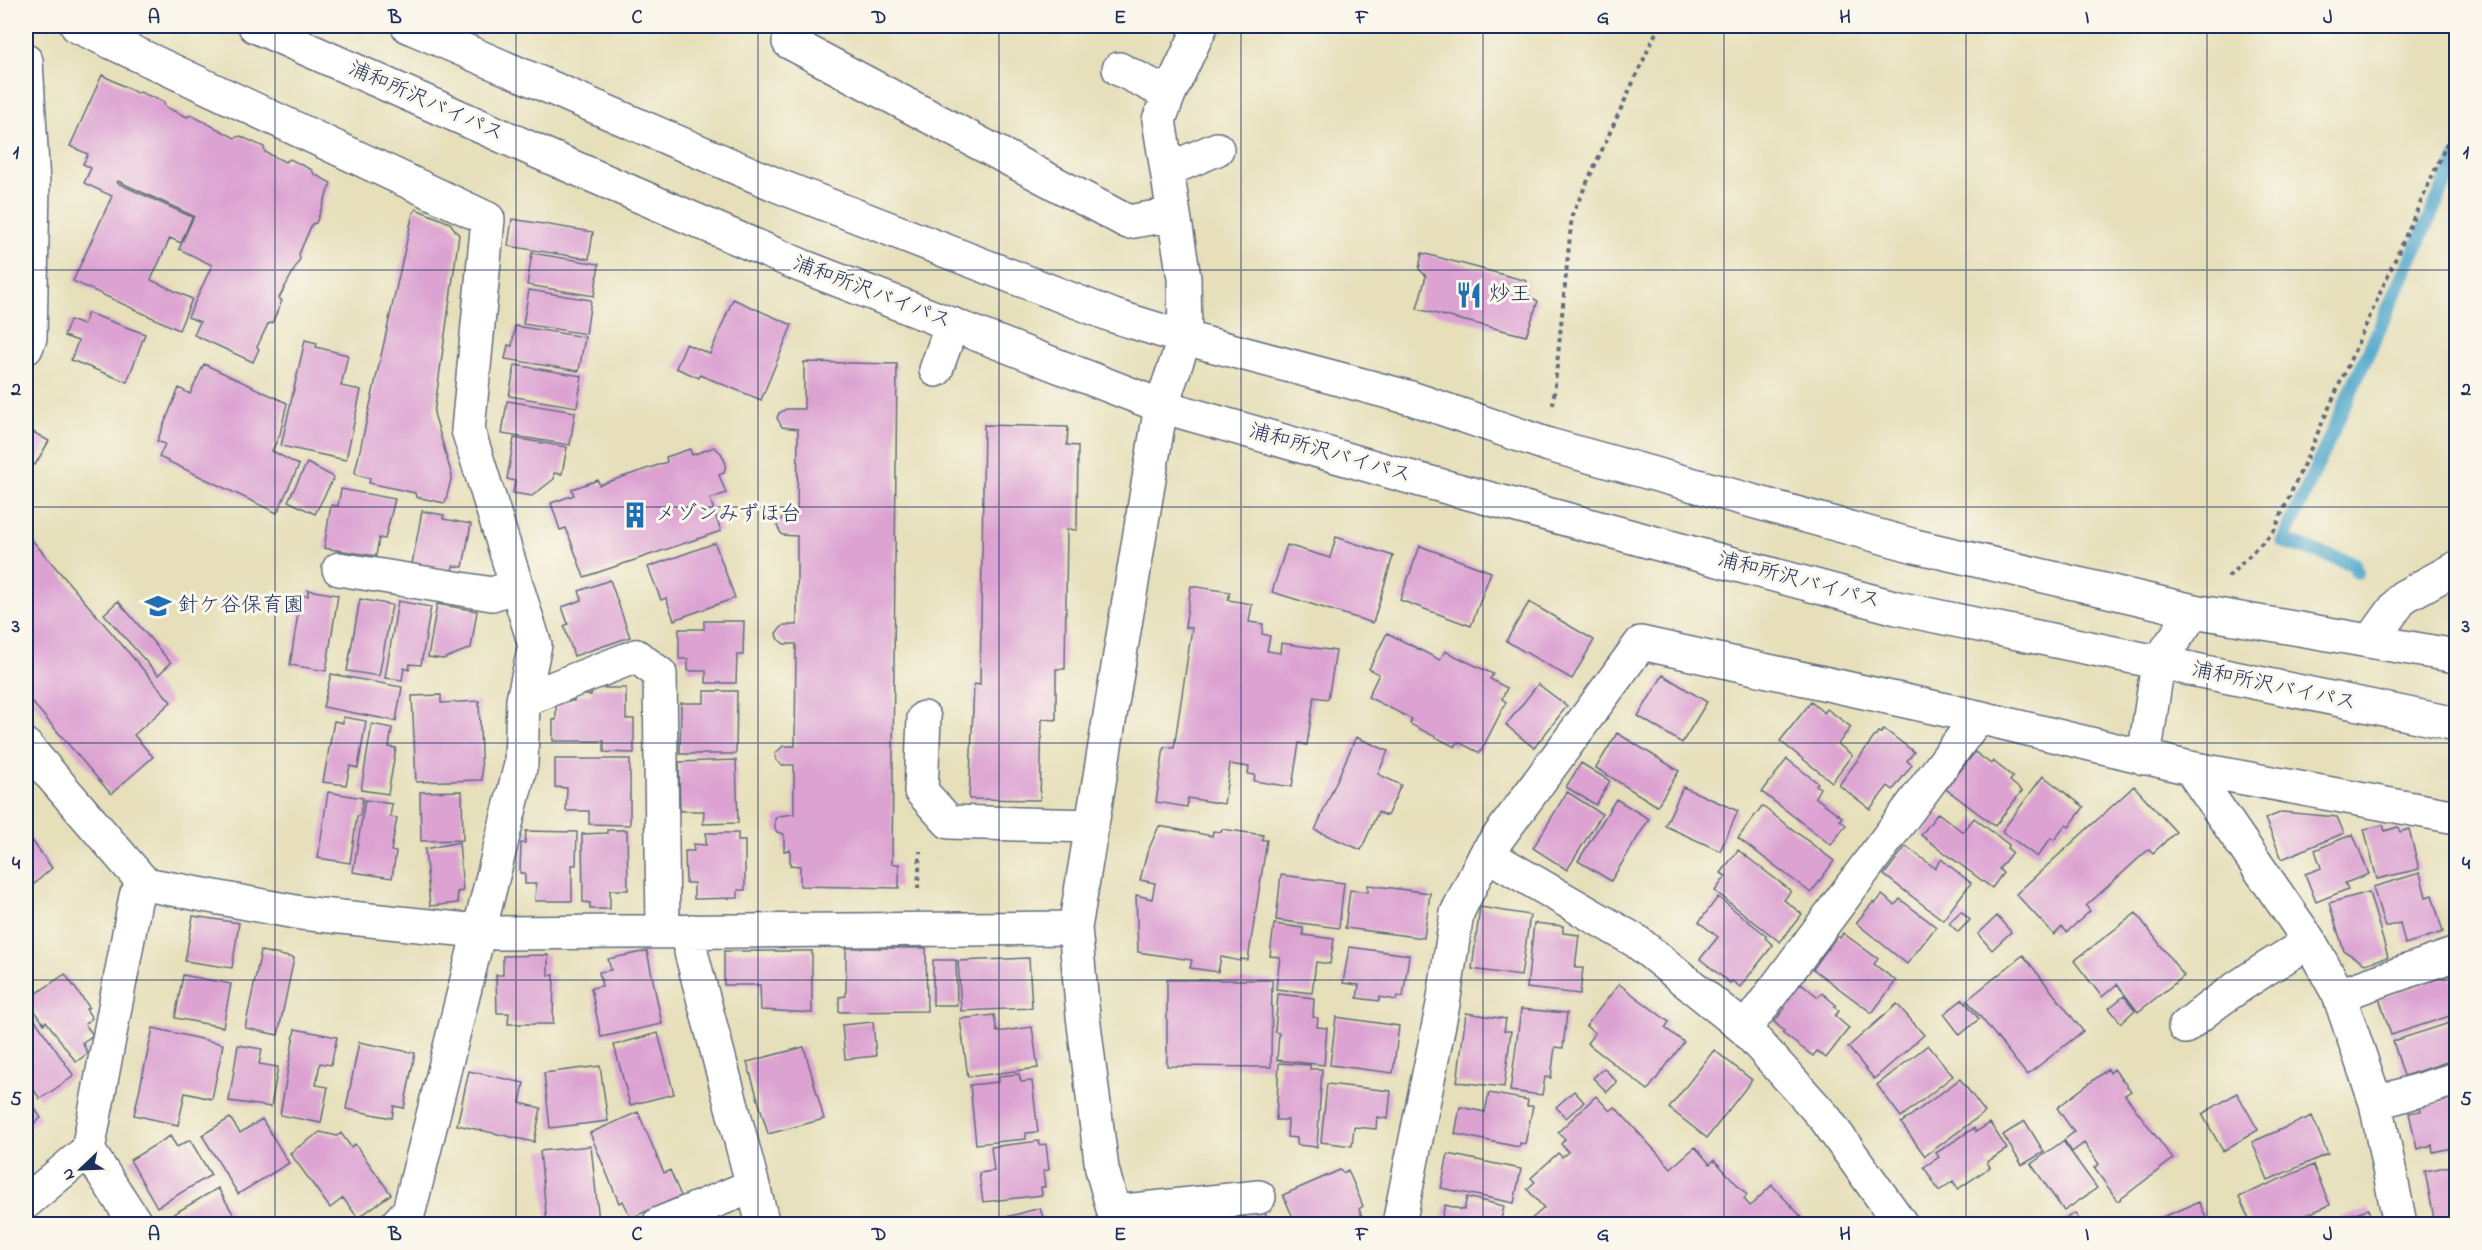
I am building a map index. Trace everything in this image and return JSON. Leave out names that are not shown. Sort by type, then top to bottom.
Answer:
[{"type":"main road","points":[[77,26],[488,219],[468,430],[535,645],[523,700],[521,764],[477,932],[409,1211],[397,1224]]},
{"type":"main road","name":"浦和所沢バイパス","points":[[255,26],[791,261],[1161,406],[1421,480],[1897,608],[2457,724]]},
{"type":"main road","points":[[408,26],[779,186],[1114,316],[1185,338],[1411,398],[1549,445],[1915,546],[2194,611],[2457,656]]},
{"type":"main road","points":[[797,26],[789,42],[1128,222],[1174,214]]},
{"type":"main road","points":[[1201,26],[1168,94],[1159,120],[1184,278],[1185,338],[1161,406],[1075,928],[1083,1016],[1102,1169],[1115,1218],[1259,1197]]},
{"type":"main road","points":[[26,61],[33,185],[30,338],[26,348]]},
{"type":"main road","points":[[1119,69],[1168,94]]},
{"type":"main road","points":[[1167,170],[1217,149]]},
{"type":"main road","points":[[936,370],[952,324]]},
{"type":"main road","points":[[339,568],[492,594],[516,586]]},
{"type":"main road","points":[[2371,641],[2403,597],[2457,568]]},
{"type":"main road","points":[[2144,758],[2157,663],[2194,611]]},
{"type":"main road","points":[[1399,1224],[1443,1004],[1457,913],[1486,854],[1641,644],[1978,717],[2190,768],[2457,817]]},
{"type":"main road","points":[[523,700],[636,656],[660,674],[678,931],[691,952],[763,1224]]},
{"type":"main road","points":[[1745,1029],[1978,717]]},
{"type":"main road","points":[[924,718],[921,791],[949,822],[1092,826]]},
{"type":"main road","points":[[26,746],[145,884],[301,913],[477,932],[1075,928]]},
{"type":"main road","points":[[2190,768],[2310,942],[2339,995],[2376,1103],[2400,1224]]},
{"type":"main road","points":[[1486,854],[1636,941],[1745,1029],[1825,1118],[1900,1224]]},
{"type":"main road","points":[[26,1202],[88,1150],[136,896],[145,884]]},
{"type":"main road","points":[[2185,1027],[2258,972],[2310,942]]},
{"type":"main road","points":[[2339,995],[2457,954]]},
{"type":"main road","points":[[2376,1103],[2457,1079]]},
{"type":"main road","points":[[88,1150],[136,1224]]},
{"type":"main road","points":[[659,1224],[752,1186]]},
{"type":"path","points":[[1549,445],[1572,215],[1659,26]]},
{"type":"path","points":[[2194,611],[2274,531],[2457,123]]},
{"type":"building","points":[[102,75],[137,93],[140,92],[164,102],[165,107],[187,117],[191,115],[235,138],[240,136],[264,147],[265,152],[285,162],[290,159],[331,183],[316,223],[312,224],[299,254],[300,259],[279,298],[282,301],[257,347],[259,349],[253,362],[194,335],[200,322],[188,317],[212,265],[179,249],[194,216],[118,181],[117,183],[192,217],[181,243],[170,238],[151,280],[192,299],[179,330],[73,281],[112,196],[84,183],[91,168],[83,164],[88,154],[70,146]]},
{"type":"building","points":[[416,209],[450,223],[459,235],[434,413],[452,476],[445,503],[416,497],[415,493],[369,483],[370,478],[357,475],[355,472],[413,213]]},
{"type":"building","points":[[512,219],[593,232],[589,259],[508,246]]},
{"type":"building","points":[[532,253],[599,264],[594,296],[527,285]]},
{"type":"building","points":[[1422,253],[1527,281],[1525,294],[1538,301],[1526,336],[1417,309],[1426,276],[1419,269]]},
{"type":"building","points":[[529,290],[591,300],[586,334],[523,324]]},
{"type":"building","points":[[733,299],[792,325],[761,400],[700,375],[699,378],[676,368],[686,344],[710,354]]},
{"type":"building","points":[[88,313],[145,334],[127,382],[71,360],[78,341],[64,336],[70,320],[83,325]]},
{"type":"building","points":[[515,326],[585,337],[579,371],[505,359],[508,345],[512,346]]},
{"type":"building","points":[[305,340],[317,343],[316,347],[348,355],[341,386],[361,390],[346,460],[281,446]]},
{"type":"building","points":[[804,362],[897,364],[892,864],[899,864],[899,888],[800,886],[800,866],[790,865],[790,850],[784,851],[784,834],[777,832],[775,828],[775,819],[778,816],[794,814],[794,765],[782,765],[776,760],[775,754],[783,746],[795,746],[796,644],[784,644],[777,638],[776,633],[784,625],[797,625],[797,536],[782,535],[777,526],[782,518],[797,517],[798,429],[782,427],[777,418],[779,413],[786,409],[804,409]]},
{"type":"building","points":[[204,364],[287,403],[280,434],[272,451],[299,465],[277,513],[159,457],[165,444],[157,441],[179,388],[190,394]]},
{"type":"building","points":[[515,365],[582,376],[577,407],[509,396]]},
{"type":"building","points":[[507,401],[575,412],[570,445],[502,434]]},
{"type":"building","points":[[984,425],[1068,427],[1067,445],[1078,446],[1077,530],[1067,529],[1065,669],[1056,669],[1056,720],[1042,719],[1040,800],[969,799],[974,684],[980,685]]},
{"type":"building","points":[[26,428],[49,441],[35,465],[26,460]]},
{"type":"building","points":[[514,438],[567,447],[562,474],[554,473],[554,479],[532,496],[513,493],[515,481],[507,479]]},
{"type":"building","name":"メゾンみずほ台","points":[[714,447],[721,453],[726,464],[724,473],[719,475],[726,493],[710,499],[721,531],[584,577],[566,528],[560,530],[551,503],[574,495],[572,489],[598,480],[599,485],[667,462],[666,457],[690,449],[692,455]]},
{"type":"building","points":[[307,463],[334,477],[315,514],[288,501]]},
{"type":"building","points":[[341,489],[395,499],[385,539],[379,538],[376,556],[324,548],[331,505],[338,506]]},
{"type":"building","points":[[422,511],[444,515],[443,519],[471,524],[463,567],[453,566],[452,571],[412,564]]},
{"type":"building","points":[[26,533],[171,702],[134,735],[153,757],[111,794],[26,695]]},
{"type":"building","points":[[1336,537],[1393,556],[1373,623],[1272,592],[1287,545],[1330,558]]},
{"type":"building","points":[[715,543],[735,598],[674,620],[666,598],[661,600],[648,567]]},
{"type":"building","points":[[1420,546],[1491,572],[1471,626],[1400,600]]},
{"type":"building","points":[[610,580],[630,637],[574,656],[564,626],[568,624],[562,607],[582,600],[579,591]]},
{"type":"building","points":[[1191,586],[1230,592],[1228,600],[1252,604],[1249,622],[1263,624],[1262,634],[1270,636],[1267,651],[1280,653],[1281,643],[1336,651],[1328,699],[1314,697],[1307,745],[1299,743],[1292,787],[1254,781],[1255,775],[1248,774],[1249,767],[1230,764],[1224,804],[1188,798],[1187,807],[1156,802],[1164,747],[1174,748],[1192,628],[1185,627]]},
{"type":"building","points":[[308,590],[338,595],[326,671],[290,665],[301,595],[308,596]]},
{"type":"building","points":[[360,599],[392,605],[379,676],[347,671]]},
{"type":"building","points":[[118,601],[171,663],[158,675],[104,614]]},
{"type":"building","points":[[398,601],[431,607],[421,665],[410,664],[409,670],[404,668],[402,680],[385,678]]},
{"type":"building","points":[[1529,602],[1594,640],[1572,679],[1506,641]]},
{"type":"building","points":[[437,604],[477,611],[471,648],[443,659],[428,657]]},
{"type":"building","points":[[704,621],[744,621],[743,655],[737,655],[736,683],[706,683],[706,671],[688,671],[688,659],[679,659],[679,629],[704,629]]},
{"type":"building","points":[[1387,633],[1440,660],[1445,651],[1493,674],[1490,679],[1507,688],[1502,699],[1506,702],[1480,753],[1458,742],[1455,747],[1410,724],[1412,719],[1368,697],[1379,674],[1369,669]]},
{"type":"building","points":[[331,674],[402,687],[396,721],[323,707]]},
{"type":"building","points":[[1663,675],[1707,702],[1682,743],[1638,716]]},
{"type":"building","points":[[1538,684],[1567,706],[1534,748],[1506,725]]},
{"type":"building","points":[[592,688],[626,688],[626,719],[634,719],[634,753],[604,752],[604,741],[553,741],[556,701],[574,701],[574,695],[591,695]]},
{"type":"building","points":[[704,691],[737,691],[736,754],[680,754],[681,703],[704,703]]},
{"type":"building","points":[[441,695],[441,703],[479,701],[482,780],[416,782],[412,696]]},
{"type":"building","points":[[1811,702],[1824,713],[1827,709],[1851,727],[1838,744],[1852,755],[1832,782],[1780,741]]},
{"type":"building","points":[[343,717],[366,721],[358,768],[350,766],[346,785],[323,782],[334,721],[343,723]]},
{"type":"building","points":[[372,724],[392,728],[389,747],[396,748],[388,794],[361,790]]},
{"type":"building","points":[[1884,729],[1914,752],[1907,761],[1912,765],[1893,790],[1888,786],[1870,809],[1839,785],[1878,732],[1881,733]]},
{"type":"building","points":[[1617,733],[1679,771],[1657,806],[1596,768]]},
{"type":"building","points":[[1356,737],[1388,751],[1378,774],[1401,785],[1387,816],[1378,812],[1361,850],[1315,830]]},
{"type":"building","points":[[1975,752],[1991,764],[1993,761],[2013,777],[2010,781],[2022,791],[1995,826],[1946,789]]},
{"type":"building","points":[[555,759],[630,759],[630,825],[589,824],[589,811],[566,811],[567,788],[555,787]]},
{"type":"building","points":[[1787,759],[1818,783],[1816,785],[1820,788],[1815,797],[1842,817],[1840,820],[1846,825],[1831,845],[1762,792]]},
{"type":"building","points":[[736,760],[738,823],[703,824],[704,811],[680,811],[679,762]]},
{"type":"building","points":[[1581,763],[1610,781],[1596,805],[1566,787]]},
{"type":"building","points":[[2043,776],[2084,807],[2069,827],[2066,825],[2054,840],[2051,838],[2037,857],[2002,831]]},
{"type":"building","points":[[2134,786],[2176,832],[2153,853],[2149,849],[2086,906],[2090,911],[2067,932],[2062,927],[2054,935],[2016,894]]},
{"type":"building","points":[[1683,787],[1738,811],[1720,851],[1665,826]]},
{"type":"building","points":[[462,791],[463,840],[421,841],[420,792]]},
{"type":"building","points":[[328,792],[363,798],[360,816],[357,816],[350,863],[318,858]]},
{"type":"building","points":[[1567,792],[1602,814],[1567,870],[1533,848]]},
{"type":"building","points":[[1616,799],[1649,819],[1611,881],[1578,861]]},
{"type":"building","points":[[365,800],[392,804],[390,817],[397,818],[391,851],[396,852],[392,878],[353,872]]},
{"type":"building","points":[[1762,806],[1834,861],[1811,893],[1738,838]]},
{"type":"building","points":[[2282,812],[2337,817],[2344,833],[2282,859],[2265,819]]},
{"type":"building","points":[[1938,813],[1963,832],[1974,818],[2009,845],[2007,848],[2012,852],[1999,869],[2003,873],[1992,888],[1921,835]]},
{"type":"building","points":[[2383,825],[2385,831],[2398,827],[2400,832],[2409,829],[2419,869],[2377,879],[2364,829]]},
{"type":"building","points":[[1159,826],[1212,836],[1213,831],[1221,832],[1222,829],[1263,835],[1262,840],[1267,840],[1248,960],[1241,959],[1240,961],[1221,957],[1218,972],[1190,968],[1192,960],[1138,952],[1136,895],[1152,899],[1155,883],[1140,880],[1147,853]]},
{"type":"building","points":[[607,830],[627,830],[628,890],[610,890],[610,909],[590,909],[590,903],[583,902],[582,834],[607,833]]},
{"type":"building","points":[[526,831],[577,832],[576,865],[572,865],[572,901],[535,901],[536,884],[525,884],[525,873],[520,873],[521,843],[525,843]]},
{"type":"building","points":[[26,832],[52,868],[26,891]]},
{"type":"building","points":[[706,833],[738,833],[738,841],[745,841],[745,890],[738,890],[738,898],[694,899],[694,883],[686,883],[685,851],[694,851],[693,844],[706,845]]},
{"type":"building","points":[[2353,834],[2369,874],[2345,883],[2348,889],[2316,902],[2305,874],[2321,868],[2315,850]]},
{"type":"building","points":[[459,842],[463,891],[457,892],[458,903],[430,906],[425,849]]},
{"type":"building","points":[[1906,846],[1935,868],[1941,859],[1971,883],[1943,920],[1884,875]]},
{"type":"building","points":[[1738,850],[1791,891],[1784,900],[1802,914],[1780,942],[1715,891],[1726,876],[1721,873]]},
{"type":"building","points":[[2420,873],[2426,897],[2432,895],[2443,932],[2405,944],[2400,923],[2385,927],[2373,887]]},
{"type":"building","points":[[1281,875],[1344,883],[1339,928],[1276,920]]},
{"type":"building","points":[[1368,885],[1430,893],[1424,938],[1345,928],[1350,890],[1368,892]]},
{"type":"building","points":[[2369,892],[2388,957],[2365,964],[2344,951],[2329,903]]},
{"type":"building","points":[[1882,895],[1895,905],[1900,899],[1936,927],[1907,964],[1856,923],[1873,902],[1875,904]]},
{"type":"building","points":[[1718,897],[1767,936],[1765,938],[1773,945],[1740,987],[1732,981],[1730,983],[1700,959],[1718,937],[1699,922]]},
{"type":"building","points":[[1480,907],[1530,915],[1521,976],[1472,969]]},
{"type":"building","points":[[1961,911],[1970,920],[1958,932],[1949,923]]},
{"type":"building","points":[[2136,913],[2184,976],[2138,1012],[2117,984],[2102,997],[2074,961]]},
{"type":"building","points":[[193,916],[239,923],[232,968],[185,961]]},
{"type":"building","points":[[1997,916],[2011,932],[1992,950],[1978,934]]},
{"type":"building","points":[[1534,923],[1563,926],[1563,933],[1579,935],[1575,968],[1583,968],[1580,994],[1527,988]]},
{"type":"building","points":[[1274,924],[1303,928],[1303,935],[1334,939],[1330,964],[1316,962],[1312,993],[1276,989],[1280,957],[1270,956]]},
{"type":"building","points":[[1843,933],[1878,959],[1874,964],[1896,981],[1872,1013],[1813,969],[1837,936],[1840,938]]},
{"type":"building","points":[[1349,947],[1409,955],[1403,997],[1397,996],[1396,1000],[1380,997],[1379,1001],[1357,998],[1359,985],[1343,983]]},
{"type":"building","points":[[846,948],[926,948],[927,1011],[839,1012],[839,997],[846,996]]},
{"type":"building","points":[[261,951],[294,958],[278,1035],[245,1028]]},
{"type":"building","points":[[647,951],[662,1024],[601,1037],[591,988],[602,986],[599,972],[611,970],[608,959]]},
{"type":"building","points":[[724,951],[812,951],[812,1013],[761,1010],[760,985],[724,985]]},
{"type":"building","points":[[548,955],[548,976],[554,975],[553,1024],[508,1024],[509,1013],[497,1013],[496,975],[503,975],[503,956]]},
{"type":"building","points":[[2023,955],[2083,1031],[2027,1075],[1967,1000]]},
{"type":"building","points":[[1029,958],[1032,1008],[961,1011],[958,961]]},
{"type":"building","points":[[933,960],[956,960],[957,1005],[933,1005]]},
{"type":"building","points":[[65,974],[89,1007],[86,1009],[92,1018],[85,1024],[93,1035],[82,1043],[88,1053],[76,1062],[46,1021],[44,1024],[27,1000]]},
{"type":"building","points":[[183,975],[231,984],[223,1027],[175,1018]]},
{"type":"building","points":[[2450,975],[2456,990],[2456,1014],[2391,1035],[2379,998]]},
{"type":"building","points":[[1167,980],[1272,980],[1271,1067],[1167,1066]]},
{"type":"building","points":[[1801,983],[1818,997],[1822,993],[1836,1005],[1834,1007],[1839,1011],[1835,1016],[1849,1028],[1826,1058],[1817,1051],[1813,1056],[1782,1033],[1784,1031],[1774,1022],[1785,1008],[1782,1006]]},
{"type":"building","points":[[1619,984],[1669,1022],[1665,1028],[1684,1042],[1648,1090],[1587,1043],[1595,1033],[1586,1026]]},
{"type":"building","points":[[1278,994],[1314,998],[1313,1017],[1318,1018],[1317,1027],[1327,1028],[1324,1065],[1277,1060],[1279,1033],[1275,1032]]},
{"type":"building","points":[[2124,996],[2135,1010],[2121,1023],[2109,1008]]},
{"type":"building","points":[[1963,999],[1979,1019],[1960,1035],[1944,1014]]},
{"type":"building","points":[[1897,1004],[1924,1035],[1874,1079],[1848,1047]]},
{"type":"building","points":[[26,1007],[74,1076],[40,1099],[26,1078]]},
{"type":"building","points":[[1521,1009],[1567,1013],[1563,1048],[1555,1047],[1551,1078],[1545,1077],[1542,1095],[1510,1091]]},
{"type":"building","points":[[1466,1013],[1506,1019],[1504,1031],[1511,1031],[1504,1087],[1457,1082]]},
{"type":"building","points":[[994,1015],[997,1032],[1032,1027],[1038,1068],[968,1077],[960,1019]]},
{"type":"building","points":[[1336,1017],[1399,1026],[1393,1073],[1330,1065]]},
{"type":"building","points":[[2456,1021],[2456,1059],[2404,1076],[2393,1041]]},
{"type":"building","points":[[873,1022],[876,1056],[845,1059],[842,1025]]},
{"type":"building","points":[[153,1028],[223,1044],[212,1099],[185,1093],[178,1125],[134,1115]]},
{"type":"building","points":[[295,1029],[337,1037],[331,1065],[320,1063],[316,1085],[328,1087],[321,1123],[280,1115]]},
{"type":"building","points":[[658,1033],[674,1094],[630,1105],[614,1045]]},
{"type":"building","points":[[359,1042],[415,1053],[404,1108],[394,1106],[392,1118],[346,1109]]},
{"type":"building","points":[[238,1045],[262,1049],[259,1064],[278,1067],[271,1107],[229,1101]]},
{"type":"building","points":[[1928,1045],[1953,1076],[1901,1117],[1877,1085]]},
{"type":"building","points":[[804,1047],[824,1119],[768,1134],[747,1062]]},
{"type":"building","points":[[1714,1050],[1752,1080],[1707,1138],[1669,1108]]},
{"type":"building","points":[[1279,1063],[1310,1065],[1310,1069],[1322,1069],[1317,1147],[1297,1145],[1297,1138],[1287,1137],[1288,1120],[1276,1120]]},
{"type":"building","points":[[600,1066],[608,1121],[550,1128],[544,1073]]},
{"type":"building","points":[[1604,1068],[1617,1082],[1607,1092],[1593,1078]]},
{"type":"building","points":[[2108,1069],[2110,1073],[2114,1069],[2131,1091],[2125,1095],[2173,1159],[2118,1201],[2094,1168],[2099,1164],[2084,1143],[2072,1152],[2064,1140],[2074,1132],[2057,1108]]},
{"type":"building","points":[[469,1071],[524,1083],[520,1103],[541,1108],[534,1142],[457,1125]]},
{"type":"building","points":[[1019,1074],[1021,1082],[1032,1081],[1038,1132],[1026,1133],[1026,1139],[976,1144],[970,1085],[999,1082],[999,1076]]},
{"type":"building","points":[[1960,1079],[1985,1112],[1925,1156],[1901,1123]]},
{"type":"building","points":[[1327,1084],[1391,1091],[1388,1119],[1377,1117],[1376,1129],[1354,1127],[1352,1146],[1321,1142]]},
{"type":"building","points":[[1574,1091],[1584,1102],[1566,1118],[1556,1107]]},
{"type":"building","points":[[1489,1093],[1528,1100],[1527,1106],[1533,1106],[1525,1144],[1520,1143],[1519,1147],[1455,1134],[1460,1107],[1485,1112]]},
{"type":"building","points":[[2237,1093],[2258,1130],[2223,1151],[2202,1114]]},
{"type":"building","points":[[26,1095],[41,1118],[26,1129]]},
{"type":"building","points":[[2456,1095],[2456,1147],[2433,1152],[2432,1145],[2417,1149],[2409,1113],[2421,1111],[2420,1106],[2445,1101],[2445,1098]]},
{"type":"building","points":[[1596,1096],[1610,1111],[1615,1107],[1671,1168],[1695,1147],[1710,1164],[1714,1160],[1747,1195],[1744,1199],[1750,1206],[1772,1185],[1808,1224],[1530,1224],[1528,1222],[1544,1208],[1527,1189],[1535,1182],[1531,1178],[1558,1153],[1562,1157],[1568,1152],[1561,1144],[1565,1139],[1558,1132]]},
{"type":"building","points":[[638,1112],[664,1173],[670,1170],[681,1196],[631,1218],[623,1201],[619,1203],[590,1133]]},
{"type":"building","points":[[2312,1116],[2328,1154],[2268,1180],[2252,1142]]},
{"type":"building","points":[[230,1118],[240,1133],[262,1119],[289,1163],[238,1194],[202,1135]]},
{"type":"building","points":[[2025,1121],[2044,1152],[2022,1165],[2003,1135]]},
{"type":"building","points":[[1990,1123],[2007,1149],[1987,1162],[1990,1167],[1958,1189],[1953,1181],[1939,1191],[1924,1167],[1939,1157],[1936,1153],[1974,1128],[1976,1132]]},
{"type":"building","points":[[320,1132],[337,1136],[341,1133],[351,1147],[355,1144],[391,1194],[358,1218],[343,1198],[330,1208],[290,1153]]},
{"type":"building","points":[[170,1136],[177,1147],[190,1140],[211,1175],[157,1207],[130,1160]]},
{"type":"building","points":[[1039,1141],[1039,1145],[1046,1144],[1049,1170],[1043,1171],[1045,1187],[1041,1187],[1042,1195],[983,1202],[979,1173],[994,1171],[991,1147]]},
{"type":"building","points":[[2063,1141],[2097,1188],[2064,1211],[2031,1164]]},
{"type":"building","points":[[591,1146],[599,1221],[547,1224],[540,1151]]},
{"type":"building","points":[[1448,1154],[1521,1169],[1514,1203],[1441,1188]]},
{"type":"building","points":[[2313,1165],[2330,1205],[2284,1224],[2251,1224],[2239,1197]]},
{"type":"building","points":[[2456,1165],[2456,1221],[2435,1224],[2425,1171]]},
{"type":"building","points":[[1340,1170],[1343,1173],[1348,1170],[1363,1206],[1359,1209],[1365,1224],[1296,1224],[1283,1195]]},
{"type":"building","points":[[218,1188],[239,1224],[168,1224],[165,1219]]},
{"type":"building","points":[[1467,1197],[1504,1206],[1500,1224],[1440,1224],[1445,1205],[1464,1210]]},
{"type":"building","points":[[2199,1202],[2209,1224],[2146,1224]]},
{"type":"building","points":[[1040,1208],[1045,1224],[981,1224]]},
{"type":"building","points":[[2368,1209],[2372,1221],[2369,1224],[2320,1224]]},
{"type":"building","points":[[1264,1210],[1269,1224],[1231,1224],[1230,1221]]},
{"type":"building","points":[[2075,1213],[2082,1224],[2056,1224]]},
{"type":"waterway","points":[[2357,572],[2354,564],[2283,541],[2456,159]]},
{"type":"place","name":"炒王","points":[[1469,295]]},
{"type":"place","name":"メゾンみずほ台","points":[[635,515]]},
{"type":"place","name":"針ケ谷保育園","points":[[158,606]]}]
